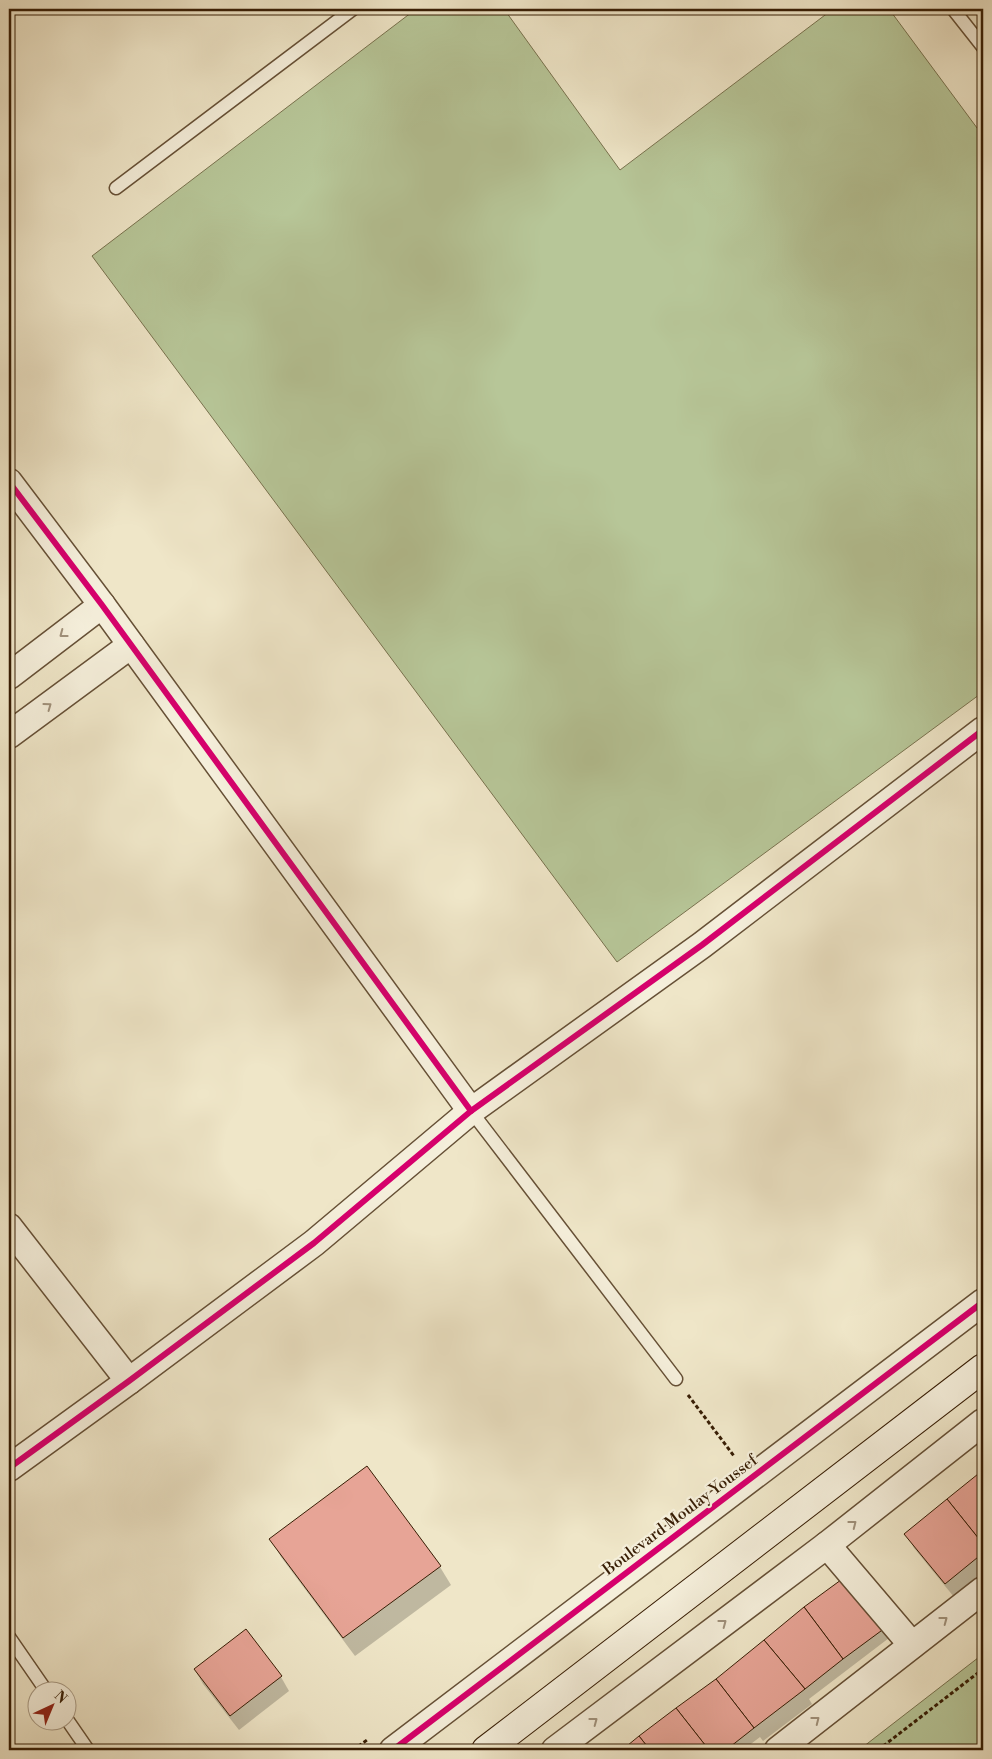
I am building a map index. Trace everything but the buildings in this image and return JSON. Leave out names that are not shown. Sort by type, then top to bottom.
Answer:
[{"type":"main road","points":[[486,1750],[983,1368]]},
{"type":"street","points":[[9,482],[102,605],[471,1111]]},
{"type":"street","points":[[9,676],[102,605]]},
{"type":"street","points":[[9,735],[131,645]]},
{"type":"street","points":[[9,1468],[314,1244],[471,1111],[702,945],[983,730]]},
{"type":"street","points":[[9,1227],[129,1381]]},
{"type":"street","name":"Boulevard Moulay Youssef","points":[[393,1750],[983,1302]]},
{"type":"street","points":[[555,1750],[827,1545],[983,1422]]},
{"type":"street","points":[[827,1545],[912,1644]]},
{"type":"street","points":[[778,1750],[983,1590]]},
{"type":"lane","points":[[116,188],[353,9]]},
{"type":"lane","points":[[954,9],[983,47]]},
{"type":"lane","points":[[471,1111],[676,1379]]},
{"type":"lane","points":[[9,1637],[40,1682]]},
{"type":"lane","points":[[76,1732],[88,1750]]},
{"type":"path","points":[[676,1379],[737,1460]]},
{"type":"path","points":[[878,1750],[983,1669]]},
{"type":"green space","points":[[416,9],[504,9],[620,170],[833,9],[889,9],[983,136],[983,692],[617,962],[92,256]]},
{"type":"green space","points":[[983,1654],[983,1750],[859,1750]]},
{"type":"cycle path","points":[[9,482],[102,605],[471,1111]]},
{"type":"cycle path","points":[[9,1468],[314,1243],[471,1111],[702,945],[983,730]]},
{"type":"cycle path","points":[[393,1750],[983,1302]]}]
